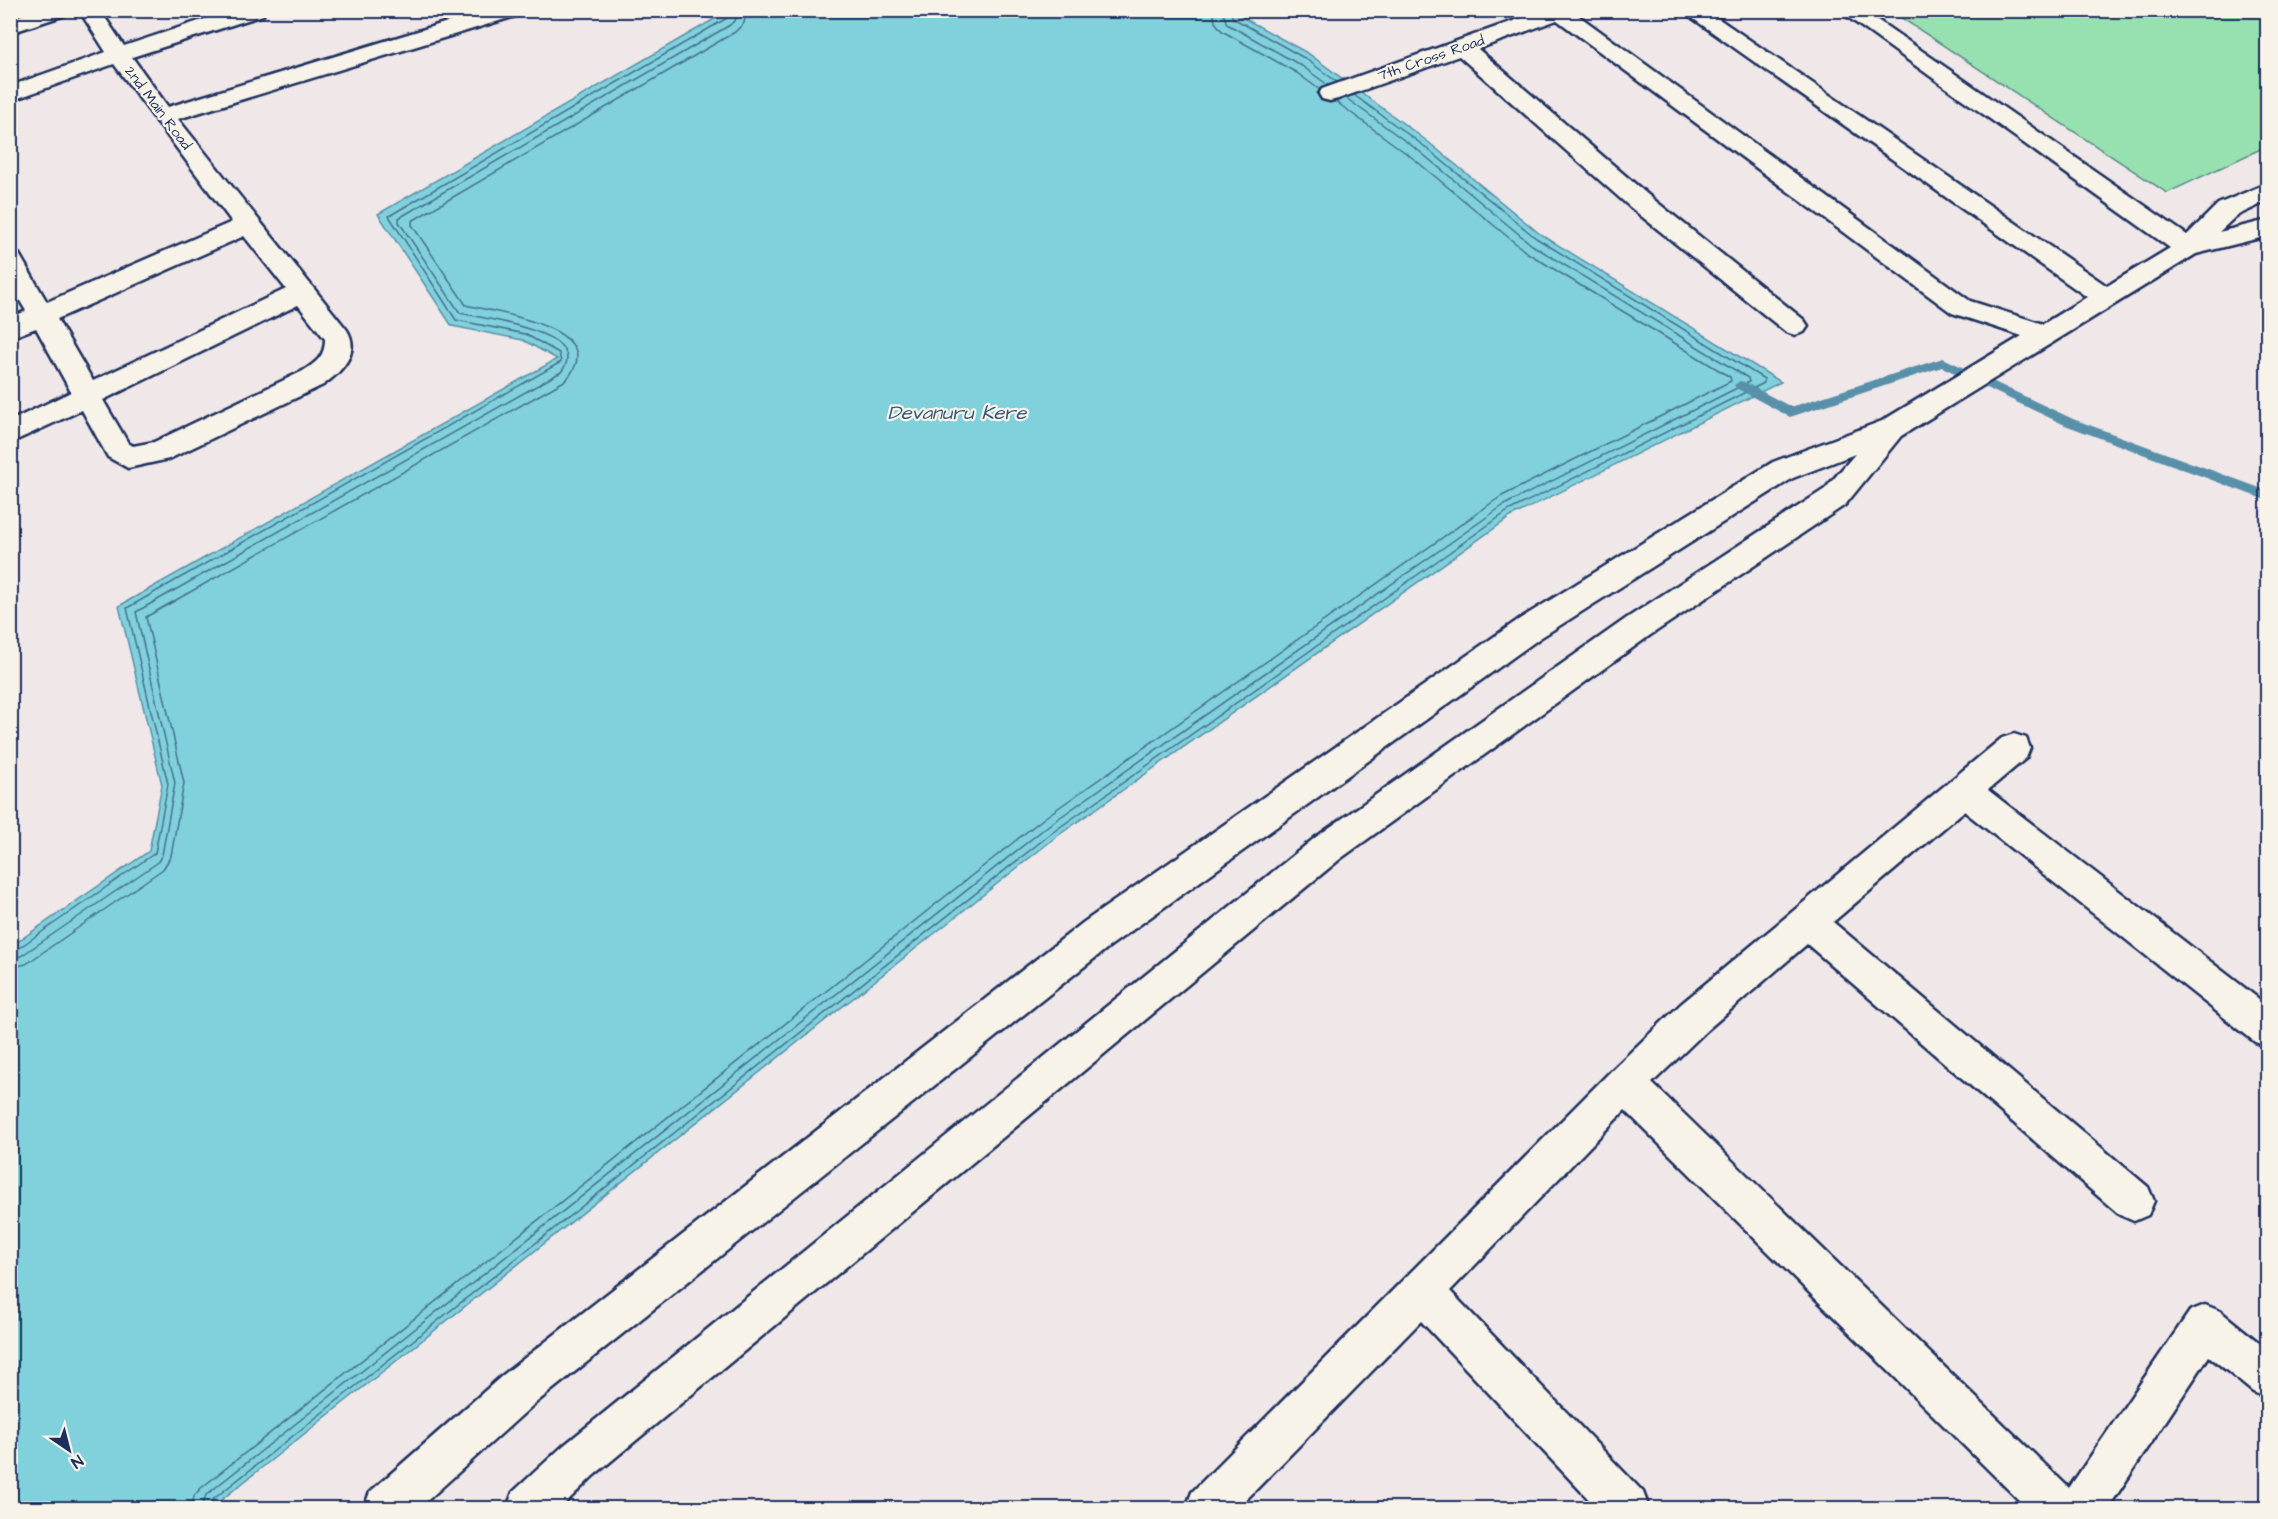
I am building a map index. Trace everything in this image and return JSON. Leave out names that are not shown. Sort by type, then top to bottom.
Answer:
[{"type":"street","points":[[10,27],[57,10]]},
{"type":"street","name":"2nd Main Road","points":[[88,397],[118,450],[128,458],[159,452],[313,378],[333,364],[339,350],[338,336],[231,204],[117,55],[89,10]]},
{"type":"street","points":[[10,94],[117,55],[255,10]]},
{"type":"street","points":[[164,116],[511,10]]},
{"type":"street","points":[[1691,10],[2105,297]]},
{"type":"street","points":[[1848,10],[2188,248],[2268,228]]},
{"type":"street","points":[[1563,11],[1961,307],[2044,334]]},
{"type":"street","name":"7th Cross Road","points":[[1330,94],[1563,11]]},
{"type":"street","points":[[1462,47],[1640,201],[1795,326]]},
{"type":"street","points":[[386,1509],[519,1390],[1097,934],[1529,629],[1783,471],[1892,428],[2188,248],[2227,210],[2268,191]]},
{"type":"street","points":[[10,329],[248,225]]},
{"type":"street","points":[[10,261],[88,397]]},
{"type":"street","points":[[10,433],[302,292]]},
{"type":"street","points":[[529,1509],[579,1461],[1328,848],[1638,627],[1834,497],[1892,428]]},
{"type":"street","points":[[1208,1509],[1625,1083],[1694,1017],[2014,748]]},
{"type":"street","points":[[1963,790],[2268,1029]]},
{"type":"street","points":[[1807,922],[2134,1202]]},
{"type":"street","points":[[1625,1083],[2058,1509]]},
{"type":"street","points":[[1421,1291],[1627,1509]]},
{"type":"street","points":[[2082,1509],[2205,1326],[2268,1377]]},
{"type":"green space","points":[[1891,11],[2267,11],[2267,146],[2167,193]]},
{"type":"water","name":"Devanuru Kere","points":[[728,11],[1231,11],[1309,54],[1427,141],[1540,234],[1781,382],[1512,516],[1056,837],[211,1508],[11,1508],[10,947],[149,851],[162,785],[119,606],[557,359],[523,340],[452,326],[378,214]]},
{"type":"waterway","points":[[1740,385],[1790,412],[1943,362],[2069,422],[2268,496]]}]
